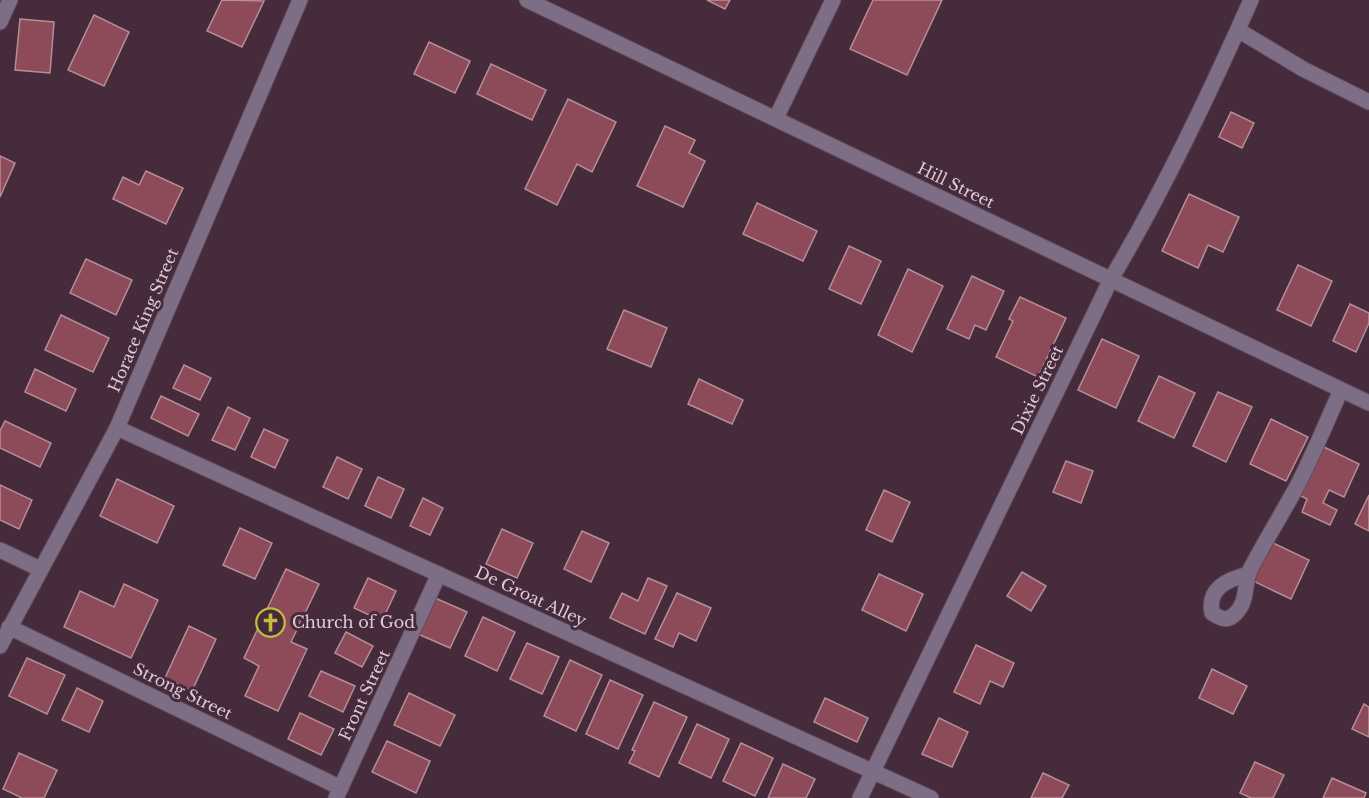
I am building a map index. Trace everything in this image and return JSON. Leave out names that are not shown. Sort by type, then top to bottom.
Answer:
[{"type":"street","points":[[0,22],[10,0]]},
{"type":"street","name":"Horace King Street","points":[[0,646],[117,428],[300,0]]},
{"type":"street","name":"Hill Street","points":[[527,0],[1369,403]]},
{"type":"street","points":[[776,118],[833,0]]},
{"type":"street","name":"Dixie Street","points":[[860,798],[1111,279],[1145,222],[1251,0]]},
{"type":"street","points":[[1238,30],[1303,69],[1369,102]]},
{"type":"street","points":[[1249,574],[1295,489],[1341,390]]},
{"type":"street","name":"De Groat Alley","points":[[117,428],[930,798]]},
{"type":"street","points":[[0,550],[40,569]]},
{"type":"street","name":"Front Street","points":[[339,793],[439,573]]},
{"type":"street","name":"Strong Street","points":[[9,627],[339,793]]},
{"type":"building","points":[[222,0],[264,1],[242,47],[207,31]]},
{"type":"building","points":[[707,0],[730,0],[725,9]]},
{"type":"building","points":[[873,0],[942,0],[907,75],[850,49]]},
{"type":"building","points":[[94,15],[129,32],[104,86],[68,70]]},
{"type":"building","points":[[20,19],[54,22],[50,73],[15,70]]},
{"type":"building","points":[[429,42],[470,61],[455,93],[414,74]]},
{"type":"building","points":[[491,64],[546,90],[532,120],[477,94]]},
{"type":"building","points":[[568,99],[616,122],[592,172],[577,164],[557,205],[525,189]]},
{"type":"building","points":[[1231,112],[1254,123],[1242,148],[1219,137]]},
{"type":"building","points":[[665,126],[695,140],[689,153],[705,161],[683,207],[637,186]]},
{"type":"building","points":[[0,156],[15,163],[0,197]]},
{"type":"building","points":[[146,171],[183,188],[166,224],[113,199],[123,177],[139,185]]},
{"type":"building","points":[[1189,194],[1239,217],[1223,252],[1208,245],[1198,268],[1162,251]]},
{"type":"building","points":[[757,203],[817,231],[803,261],[743,234]]},
{"type":"building","points":[[849,246],[881,261],[861,304],[829,289]]},
{"type":"building","points":[[86,259],[132,280],[116,315],[70,293]]},
{"type":"building","points":[[1298,265],[1332,281],[1311,326],[1277,310]]},
{"type":"building","points":[[908,269],[943,286],[912,352],[878,335]]},
{"type":"building","points":[[972,276],[1004,291],[986,330],[975,325],[969,339],[947,329]]},
{"type":"building","points":[[1020,297],[1066,318],[1038,377],[996,357],[1013,321],[1009,319]]},
{"type":"building","points":[[1350,304],[1369,313],[1369,323],[1356,352],[1333,341]]},
{"type":"building","points":[[624,310],[667,328],[651,367],[607,349]]},
{"type":"building","points":[[61,315],[109,338],[93,372],[45,350]]},
{"type":"building","points":[[1102,339],[1139,356],[1116,408],[1078,390]]},
{"type":"building","points":[[184,365],[211,378],[200,400],[173,388]]},
{"type":"building","points":[[35,369],[76,389],[66,411],[25,392]]},
{"type":"building","points":[[1159,376],[1195,393],[1174,438],[1138,421]]},
{"type":"building","points":[[699,379],[743,400],[732,424],[688,404]]},
{"type":"building","points":[[1218,392],[1252,407],[1226,462],[1193,446]]},
{"type":"building","points":[[161,396],[199,414],[188,436],[151,418]]},
{"type":"building","points":[[228,407],[250,418],[235,450],[212,440]]},
{"type":"building","points":[[1271,419],[1308,437],[1286,481],[1250,464]]},
{"type":"building","points":[[5,421],[51,443],[40,467],[0,448],[0,431]]},
{"type":"building","points":[[264,429],[288,440],[275,468],[251,457]]},
{"type":"building","points":[[1320,445],[1359,464],[1344,497],[1329,490],[1323,503],[1337,510],[1330,525],[1302,512],[1307,499],[1297,494]]},
{"type":"building","points":[[337,457],[362,469],[348,499],[323,487]]},
{"type":"building","points":[[1066,461],[1093,471],[1081,503],[1053,492]]},
{"type":"building","points":[[378,477],[404,489],[391,518],[365,506]]},
{"type":"building","points":[[117,479],[174,506],[157,543],[100,516]]},
{"type":"building","points":[[0,485],[32,500],[19,529],[0,520]]},
{"type":"building","points":[[884,490],[910,502],[892,542],[866,530]]},
{"type":"building","points":[[1369,495],[1369,531],[1355,524]]},
{"type":"building","points":[[423,498],[443,508],[430,535],[410,526]]},
{"type":"building","points":[[240,528],[272,543],[255,579],[223,565]]},
{"type":"building","points":[[502,529],[533,543],[517,578],[486,564]]},
{"type":"building","points":[[582,531],[609,543],[591,582],[564,569]]},
{"type":"building","points":[[1271,542],[1309,560],[1291,599],[1253,581]]},
{"type":"building","points":[[286,569],[319,584],[291,642],[307,649],[278,711],[245,696],[259,666],[244,658]]},
{"type":"building","points":[[1022,572],[1046,586],[1031,611],[1007,596]]},
{"type":"building","points":[[879,574],[923,594],[906,631],[862,610]]},
{"type":"building","points":[[368,578],[396,591],[382,621],[354,608]]},
{"type":"building","points":[[648,578],[667,586],[645,634],[610,618],[622,593],[638,601]]},
{"type":"building","points":[[124,584],[158,600],[131,658],[64,627],[80,591],[114,607]]},
{"type":"building","points":[[677,593],[711,608],[696,641],[679,633],[673,647],[655,639]]},
{"type":"building","points":[[435,598],[467,612],[450,648],[418,634]]},
{"type":"building","points":[[483,617],[515,632],[497,671],[465,656]]},
{"type":"building","points":[[189,626],[216,639],[192,691],[165,678]]},
{"type":"building","points":[[346,632],[373,646],[362,667],[335,653]]},
{"type":"building","points":[[527,643],[559,657],[542,694],[510,679]]},
{"type":"building","points":[[976,645],[1014,663],[1003,687],[990,681],[980,704],[954,692]]},
{"type":"building","points":[[27,658],[65,675],[47,714],[9,696]]},
{"type":"building","points":[[570,660],[602,675],[576,731],[544,716]]},
{"type":"building","points":[[1212,669],[1247,686],[1233,714],[1199,698]]},
{"type":"building","points":[[321,671],[355,686],[343,712],[309,696]]},
{"type":"building","points":[[610,680],[643,695],[618,749],[586,734]]},
{"type":"building","points":[[77,688],[103,701],[89,732],[62,720]]},
{"type":"building","points":[[409,693],[455,715],[440,746],[394,725]]},
{"type":"building","points":[[825,698],[868,718],[857,742],[814,722]]},
{"type":"building","points":[[654,702],[687,717],[659,777],[629,763],[635,751],[632,750]]},
{"type":"building","points":[[1364,704],[1369,707],[1369,737],[1352,729]]},
{"type":"building","points":[[300,713],[334,729],[321,755],[288,739]]},
{"type":"building","points":[[939,718],[968,732],[952,767],[922,754]]},
{"type":"building","points":[[697,724],[729,739],[711,778],[679,763]]},
{"type":"building","points":[[387,741],[430,761],[416,793],[372,772]]},
{"type":"building","points":[[741,743],[773,758],[755,796],[723,781]]},
{"type":"building","points":[[19,753],[57,770],[44,798],[22,798],[3,789]]},
{"type":"building","points":[[1255,762],[1284,775],[1273,798],[1251,798],[1240,793]]},
{"type":"building","points":[[783,764],[815,779],[806,798],[768,798]]},
{"type":"building","points":[[1043,773],[1069,785],[1062,798],[1031,798]]},
{"type":"building","points":[[1332,778],[1366,793],[1364,798],[1323,798]]},
{"type":"place","name":"Church of God","points":[[271,622]]}]
